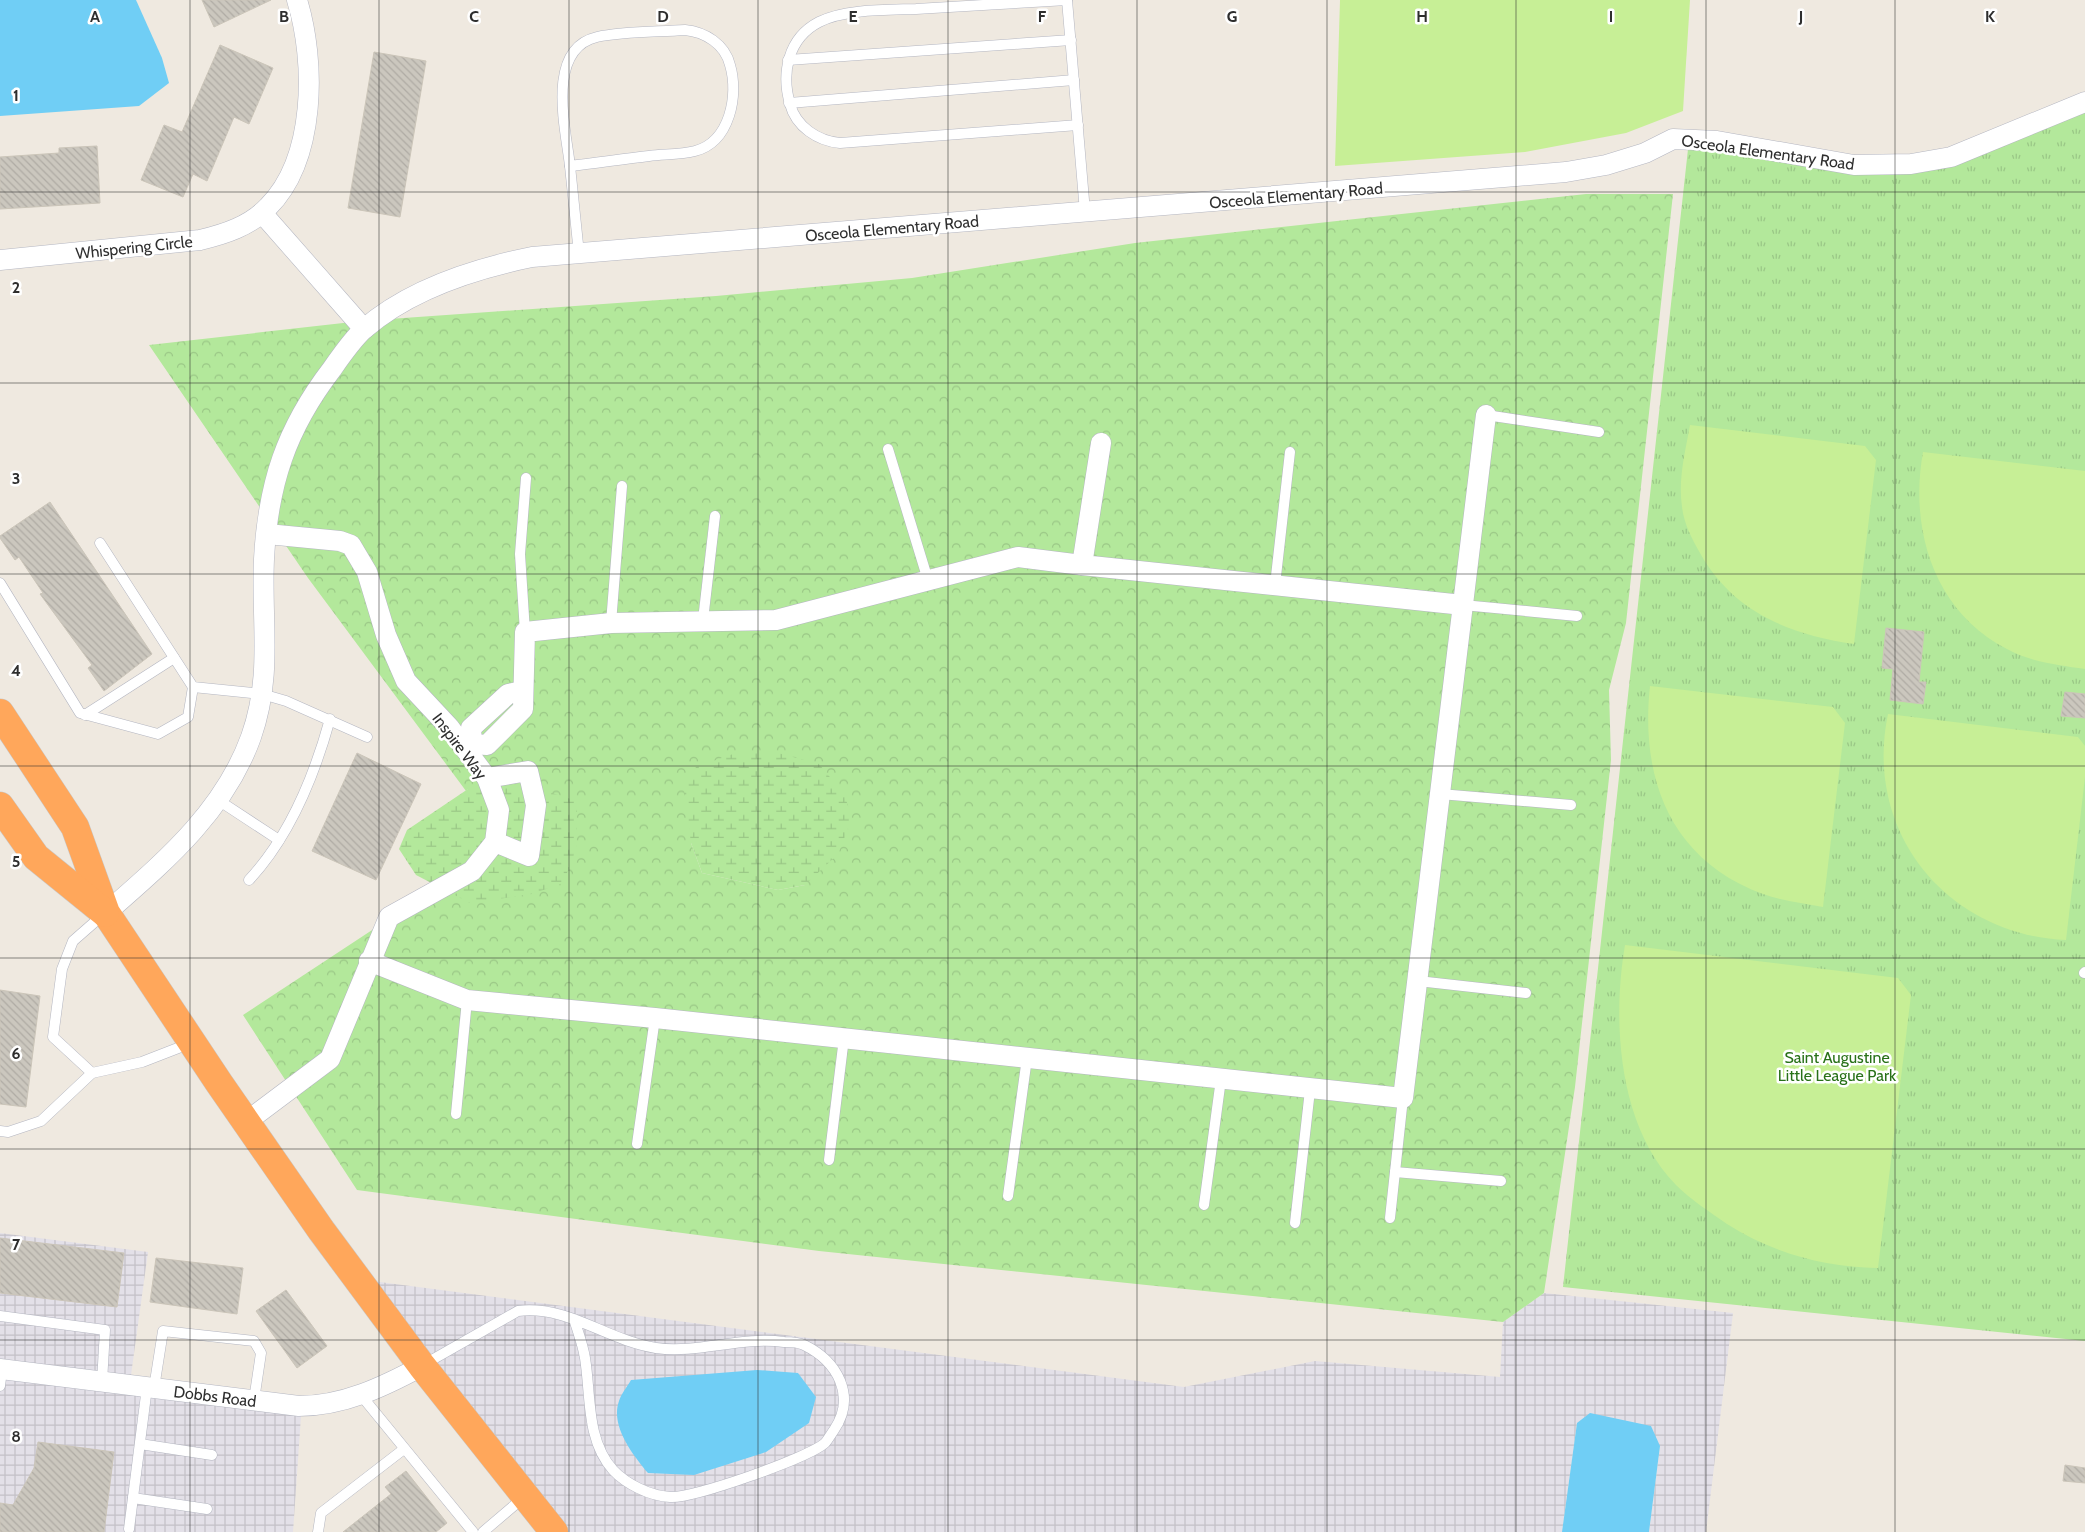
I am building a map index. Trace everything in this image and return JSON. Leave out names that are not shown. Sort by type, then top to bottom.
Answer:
[{"type":"highway","points":[[0,713],[75,827],[106,913],[246,1122],[321,1230],[422,1366],[524,1497],[554,1532]]},
{"type":"highway","points":[[0,806],[36,857],[106,913]]},
{"type":"street","name":"Whispering Circle","points":[[0,260],[200,240],[225,234],[245,225],[262,213],[284,188],[295,166],[303,139],[308,106],[309,74],[305,37],[297,0]]},
{"type":"street","name":"Osceola Elementary Road","points":[[106,913],[174,853],[218,800],[244,755],[254,728],[266,667],[263,612],[267,534],[272,485],[298,419],[316,389],[364,329],[399,306],[457,277],[488,266],[532,257],[1566,172],[1606,165],[1637,156],[1673,139],[1717,142],[1854,165],[1911,164],[1950,157],[2085,102]]},
{"type":"street","points":[[262,213],[364,329]]},
{"type":"street","points":[[369,961],[467,1000],[844,1038],[1310,1090],[1404,1098],[1486,415]]},
{"type":"street","points":[[1082,565],[1102,443]]},
{"type":"street","name":"Inspire Way","points":[[267,534],[340,541],[351,545],[367,572],[386,636],[406,681],[469,747],[487,778],[499,810],[495,842]]},
{"type":"street","points":[[469,747],[471,728],[508,694],[522,691],[525,632],[611,623],[776,620],[1018,557],[1463,605]]},
{"type":"street","points":[[246,1122],[330,1059],[369,961],[389,917],[472,871],[495,842],[529,856],[536,805],[528,771],[487,778]]},
{"type":"street","name":"Dobbs Road","points":[[1,1375],[102,1382],[298,1406],[323,1406],[381,1387],[422,1366]]},
{"type":"lane","points":[[1078,125],[840,143],[823,140],[808,131],[792,110],[789,103],[786,72],[788,60],[798,39],[818,22],[826,19],[864,12],[1067,0],[1070,40],[1078,125],[1085,212]]},
{"type":"lane","points":[[570,166],[696,151],[710,142],[727,122],[732,105],[734,88],[730,65],[723,49],[710,38],[685,30],[596,37],[580,47],[565,69],[561,86],[570,166],[580,254]]},
{"type":"lane","points":[[788,60],[1070,40]]},
{"type":"lane","points":[[789,103],[1074,80]]},
{"type":"lane","points":[[1486,415],[1599,432]]},
{"type":"lane","points":[[888,449],[928,580]]},
{"type":"lane","points":[[1275,585],[1290,452]]},
{"type":"lane","points":[[525,632],[520,554],[526,478]]},
{"type":"lane","points":[[611,623],[622,486]]},
{"type":"lane","points":[[704,620],[714,516]]},
{"type":"lane","points":[[0,583],[80,713],[158,734],[188,718],[193,687],[100,543]]},
{"type":"lane","points":[[1463,605],[1577,616]]},
{"type":"lane","points":[[85,715],[174,658]]},
{"type":"lane","points":[[193,687],[262,694],[301,706],[367,736]]},
{"type":"lane","points":[[249,880],[262,867],[279,840],[308,786],[320,756],[330,719]]},
{"type":"lane","points":[[1440,794],[1571,805]]},
{"type":"lane","points":[[218,800],[279,840]]},
{"type":"lane","points":[[92,1073],[53,1037],[62,969],[73,941],[106,913]]},
{"type":"lane","points":[[1418,981],[1526,993]]},
{"type":"lane","points":[[456,1114],[467,1000]]},
{"type":"lane","points":[[637,1144],[655,1018]]},
{"type":"lane","points":[[829,1160],[844,1038]]},
{"type":"lane","points":[[0,1132],[8,1132],[41,1121],[92,1073],[142,1062],[192,1042]]},
{"type":"lane","points":[[1008,1196],[1027,1058]]},
{"type":"lane","points":[[1204,1205],[1221,1079]]},
{"type":"lane","points":[[1294,1223],[1310,1090]]},
{"type":"lane","points":[[1390,1218],[1404,1098]]},
{"type":"lane","points":[[1395,1172],[1501,1181]]},
{"type":"lane","points":[[422,1366],[518,1311],[534,1309],[558,1312],[574,1319],[616,1338],[656,1348],[689,1348],[734,1342],[776,1340],[801,1344],[820,1354],[835,1369],[843,1385],[844,1406],[839,1423],[825,1443],[796,1459],[689,1496],[669,1497],[650,1493],[630,1484],[612,1470],[602,1453],[594,1430],[585,1357],[574,1319]]},
{"type":"lane","points":[[0,1316],[105,1330],[102,1382]]},
{"type":"lane","points":[[129,1528],[140,1444],[163,1330],[254,1341],[261,1353],[254,1400]]},
{"type":"lane","points":[[360,1394],[473,1532]]},
{"type":"lane","points":[[140,1444],[212,1455]]},
{"type":"lane","points":[[318,1532],[321,1513],[404,1449]]},
{"type":"lane","points":[[483,1532],[524,1497]]},
{"type":"lane","points":[[133,1498],[207,1509]]},
{"type":"shaded area","points":[[0,1233],[148,1252],[131,1375],[0,1359]]},
{"type":"shaded area","points":[[372,1281],[1184,1387],[1315,1361],[1500,1377],[1503,1322],[1544,1293],[1733,1313],[1706,1532],[1649,1532],[1660,1446],[1577,1423],[1562,1532],[568,1532],[533,1491]]},
{"type":"shaded area","points":[[0,1378],[301,1416],[293,1532],[0,1532]]},
{"type":"green space","points":[[1340,0],[1690,0],[1683,111],[1626,133],[1525,152],[1335,166]]},
{"type":"green space","name":"Saint Augustine Little League Park","points":[[2085,102],[2085,1341],[1563,1287],[1689,140],[1911,164]]},
{"type":"green space","points":[[1586,194],[1673,194],[1626,623],[1609,690],[1611,760],[1575,1087],[1544,1293],[1503,1322],[819,1251],[357,1190],[243,1015],[439,886],[468,789],[466,791],[308,578],[149,345],[361,321],[716,296],[912,278],[1135,243]],"holes":[[[691,825],[805,885],[778,890],[702,873],[691,843]]]},
{"type":"green space","points":[[1690,425],[1865,446],[1876,460],[1854,644],[1808,634],[1786,627],[1765,617],[1729,591],[1713,573],[1691,537],[1682,507],[1681,476]]},
{"type":"green space","points":[[1923,452],[2085,471],[2085,669],[2025,657],[2007,649],[1982,633],[1961,613],[1945,591],[1932,566],[1924,538],[1920,510]]},
{"type":"green space","points":[[1650,686],[1833,707],[1845,723],[1823,907],[1763,894],[1731,879],[1705,860],[1684,838],[1668,812],[1657,783],[1650,753],[1648,720]]},
{"type":"green space","points":[[1888,714],[2078,737],[2085,746],[2085,777],[2066,940],[2023,934],[1984,919],[1951,897],[1923,869],[1902,836],[1889,798],[1884,757]]},
{"type":"green space","points":[[771,751],[819,764],[844,794],[852,818],[838,854],[805,885],[778,890],[702,873],[691,843],[684,789],[696,767],[736,753]]},
{"type":"green space","points":[[530,786],[577,801],[576,850],[563,883],[532,894],[470,903],[416,875],[399,849],[407,830],[468,789]]},
{"type":"green space","points":[[1625,945],[1898,978],[1911,995],[1878,1268],[1838,1265],[1818,1261],[1762,1243],[1727,1224],[1694,1201],[1676,1185],[1657,1161],[1642,1133],[1631,1103],[1624,1071],[1620,1039],[1619,1006]]},
{"type":"water","points":[[0,0],[136,0],[162,58],[169,83],[139,106],[0,116]]},
{"type":"water","points":[[757,1370],[798,1373],[816,1397],[809,1423],[766,1452],[694,1475],[648,1473],[624,1440],[620,1430],[617,1411],[619,1401],[631,1380]]},
{"type":"water","points":[[1590,1413],[1651,1426],[1660,1446],[1649,1532],[1562,1532],[1577,1423]]},
{"type":"building","points":[[202,0],[271,0],[214,27]]},
{"type":"building","points":[[220,45],[273,68],[249,124],[234,117],[207,181],[193,174],[183,197],[141,180],[164,125],[182,132]]},
{"type":"building","points":[[374,52],[426,61],[400,217],[348,208]]},
{"type":"building","points":[[97,146],[100,203],[0,209],[0,157],[59,153],[59,148]]},
{"type":"building","points":[[50,502],[152,654],[104,691],[88,668],[92,665],[40,594],[43,593],[19,557],[15,560],[0,538],[0,536]]},
{"type":"building","points":[[1886,628],[1924,632],[1919,682],[1926,682],[1923,704],[1890,700],[1893,669],[1882,668]]},
{"type":"building","points":[[2065,692],[2085,694],[2085,718],[2061,716]]},
{"type":"building","points":[[357,753],[421,784],[376,880],[312,851]]},
{"type":"building","points":[[0,990],[40,996],[26,1107],[0,1104]]},
{"type":"building","points":[[0,1238],[124,1253],[117,1307],[0,1293]]},
{"type":"building","points":[[156,1258],[243,1268],[237,1314],[150,1302]]},
{"type":"building","points":[[286,1290],[327,1346],[297,1368],[256,1311]]},
{"type":"building","points":[[38,1442],[114,1452],[104,1532],[0,1532],[0,1503],[13,1505],[34,1468]]},
{"type":"building","points":[[2065,1465],[2085,1468],[2085,1483],[2063,1481]]},
{"type":"building","points":[[406,1471],[447,1523],[436,1532],[343,1532],[391,1494],[385,1487]]}]
